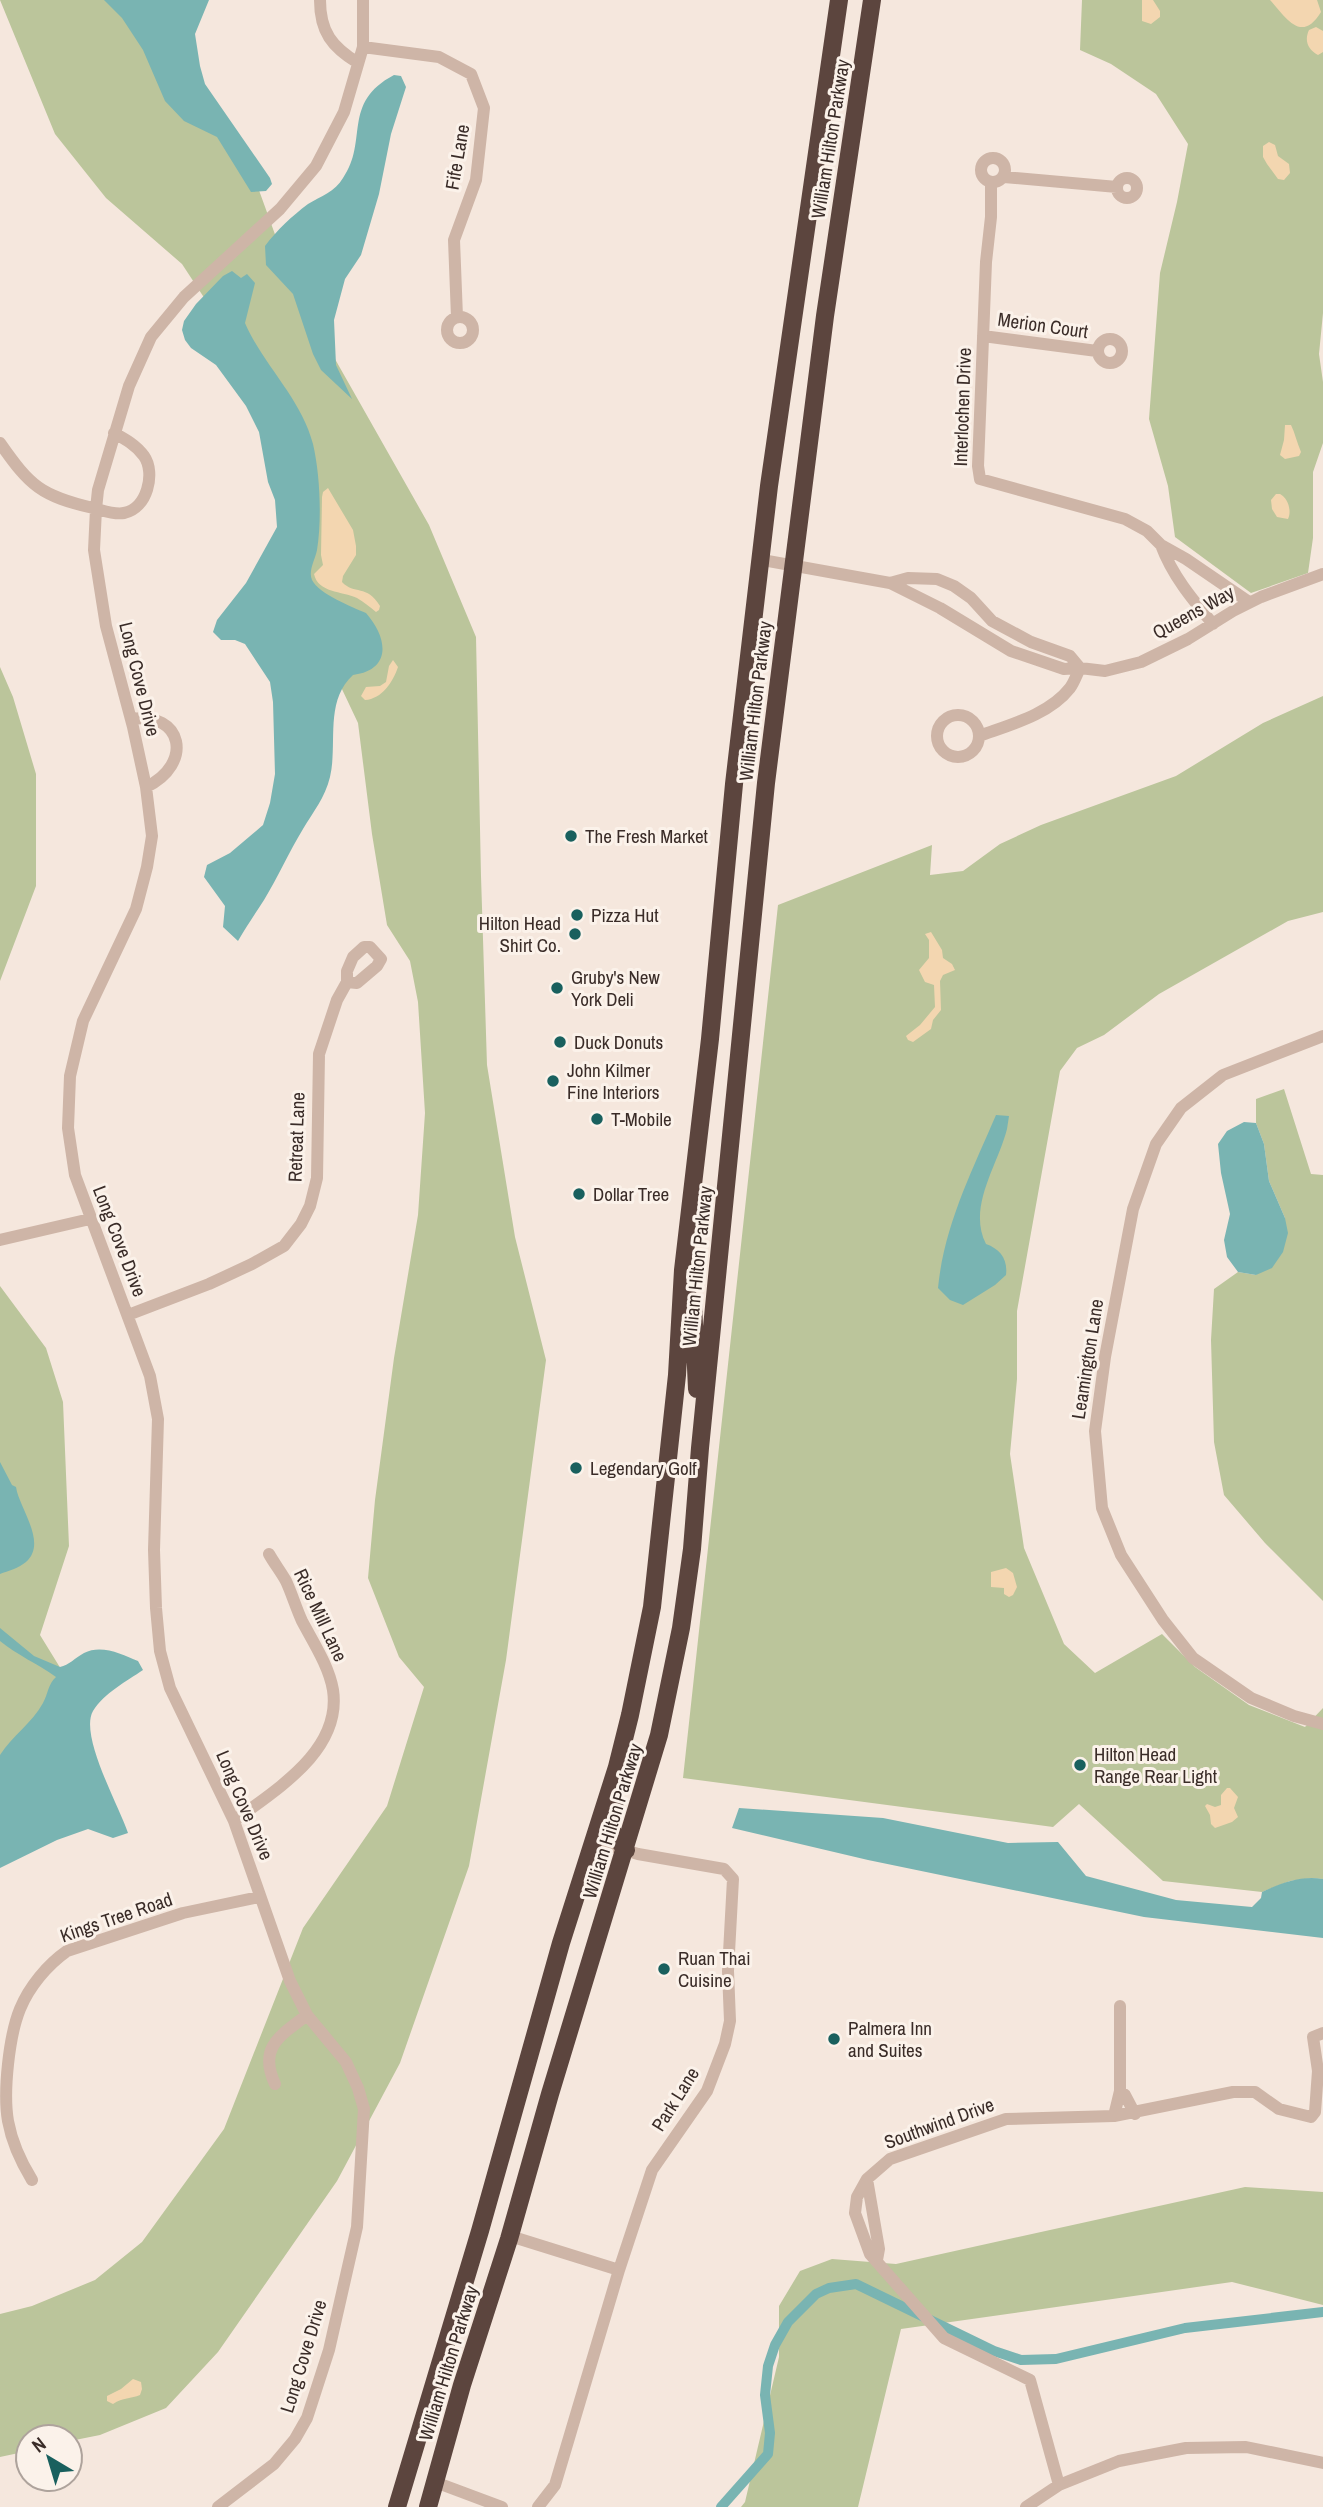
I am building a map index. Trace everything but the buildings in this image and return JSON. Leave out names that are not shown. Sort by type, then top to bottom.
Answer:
[{"type":"highway","name":"William Hilton Parkway","points":[[397,2507],[592,1840],[617,1767],[631,1715],[652,1607],[734,784],[771,472],[839,0]]},
{"type":"highway","name":"William Hilton Parkway","points":[[428,2507],[462,2385],[626,1850],[672,1682],[692,1549],[764,810],[825,316],[873,0]]},
{"type":"highway","points":[[682,1289],[693,1303],[700,1448]]},
{"type":"highway","points":[[626,1850],[610,1829],[631,1715]]},
{"type":"highway","points":[[507,2135],[492,2215],[509,2236]]},
{"type":"street","points":[[320,0],[320,16],[333,45],[358,63]]},
{"type":"street","name":"Long Cove Drive","points":[[218,2507],[274,2464],[295,2439],[307,2418],[329,2350],[357,2227],[364,2109],[346,2062],[307,2015],[290,1981],[234,1821],[170,1688],[160,1651],[154,1550],[158,1419],[150,1376],[75,1175],[68,1128],[70,1076],[83,1021],[136,909],[148,867],[152,836],[146,788],[131,719],[106,626],[94,550],[96,509],[98,490],[129,386],[151,337],[184,297],[280,209],[316,166],[344,112],[363,47],[363,0]]},
{"type":"street","name":"Fife Lane","points":[[363,47],[439,57],[471,74],[485,108],[476,180],[454,240],[457,317]]},
{"type":"street","name":"Interlochen Drive","points":[[1003,177],[1003,163],[995,158],[985,160],[980,169],[986,181],[991,183],[991,217],[986,262],[978,466],[980,479],[1125,519],[1147,531],[1161,544],[1250,603]]},
{"type":"street","points":[[991,183],[1000,181],[1003,177],[1118,187]]},
{"type":"street","name":"Merion Court","points":[[983,336],[1097,351]]},
{"type":"street","points":[[0,443],[17,468],[39,489],[62,501],[125,513],[137,507],[145,496],[150,482],[149,466],[130,442],[114,433]]},
{"type":"street","name":"Interlochen Drive","points":[[1161,544],[1167,563],[1179,582],[1213,624]]},
{"type":"street","name":"Queens Way","points":[[761,560],[890,583],[940,608],[1011,651],[1064,669],[1105,671],[1141,662],[1188,639],[1250,603],[1323,573]]},
{"type":"street","name":"Queens Way","points":[[890,583],[908,578],[937,579],[954,586],[971,598],[992,621],[1031,642],[1070,656],[1080,668]]},
{"type":"street","points":[[979,736],[1022,720],[1047,707],[1069,689],[1080,668]]},
{"type":"street","points":[[131,719],[145,717],[156,720],[168,727],[177,742],[176,759],[169,772],[146,788]]},
{"type":"street","name":"Retreat Lane","points":[[128,1315],[209,1284],[252,1264],[284,1245],[301,1224],[310,1206],[317,1178],[319,1054],[337,1000],[347,982]]},
{"type":"street","name":"Leamington Lane","points":[[1323,1036],[1223,1075],[1181,1108],[1156,1144],[1133,1209],[1094,1432],[1102,1508],[1121,1555],[1163,1620],[1193,1658],[1251,1698],[1294,1716],[1323,1724]]},
{"type":"street","points":[[0,1240],[90,1219]]},
{"type":"street","name":"Rice Mill Lane","points":[[234,1821],[291,1778],[313,1756],[332,1713],[333,1690],[328,1672],[286,1581],[269,1554]]},
{"type":"street","name":"Park Lane","points":[[538,2507],[555,2486],[619,2270],[653,2170],[707,2091],[725,2044],[730,2021],[728,1971],[733,1879],[724,1869],[626,1850],[592,1840]]},
{"type":"street","name":"Kings Tree Road","points":[[32,2180],[21,2162],[14,2142],[8,2119],[8,2095],[10,2063],[20,2009],[40,1977],[55,1959],[67,1951],[183,1913],[259,1897]]},
{"type":"street","points":[[1114,2116],[1120,2091],[1120,2006]]},
{"type":"street","points":[[275,2084],[269,2070],[268,2057],[273,2043],[307,2015]]},
{"type":"street","name":"Southwind Drive","points":[[1059,2485],[1030,2380],[944,2338],[870,2254],[855,2217],[857,2197],[867,2179],[890,2159],[1006,2119],[1135,2114],[1233,2092],[1255,2092],[1279,2109],[1311,2117],[1315,2112],[1320,2067],[1313,2037],[1323,2033]]},
{"type":"street","points":[[1120,2091],[1135,2114]]},
{"type":"street","points":[[509,2236],[619,2270]]},
{"type":"street","points":[[1026,2507],[1059,2485],[1119,2462],[1186,2448],[1247,2447],[1323,2463]]},
{"type":"street","points":[[435,2482],[502,2507]]},
{"type":"green space","points":[[0,0],[152,0],[252,171],[281,251],[318,329],[429,525],[476,637],[487,1065],[515,1237],[546,1360],[506,1660],[469,1866],[400,2063],[337,2181],[218,2352],[166,2408],[100,2435],[84,2438],[84,2423],[14,2423],[14,2454],[0,2457],[0,2314],[32,2306],[95,2280],[142,2242],[224,2129],[303,1928],[387,1806],[424,1687],[399,1657],[368,1578],[375,1500],[394,1358],[418,1215],[425,1113],[418,1002],[410,961],[387,925],[358,723],[323,649],[299,528],[245,360],[182,264],[106,198],[55,134]]},
{"type":"green space","points":[[1082,0],[1323,0],[1323,313],[1319,354],[1323,382],[1323,443],[1313,472],[1313,538],[1308,573],[1251,593],[1175,537],[1168,486],[1149,419],[1160,273],[1188,144],[1156,94],[1111,64],[1080,50]]},
{"type":"green space","points":[[0,667],[13,697],[36,774],[36,886],[0,981]]},
{"type":"green space","points":[[1323,696],[1323,912],[1288,921],[1159,994],[1104,1035],[1077,1048],[1060,1071],[1017,1311],[1017,1379],[1010,1454],[1024,1548],[1064,1644],[1095,1673],[1162,1634],[1195,1667],[1249,1705],[1305,1727],[1323,1708],[1323,1879],[1290,1881],[1262,1892],[1163,1881],[1079,1804],[1053,1827],[683,1778],[778,905],[932,845],[930,875],[963,871],[1000,844],[1041,825],[1176,776],[1263,723]]},
{"type":"green space","points":[[1284,1089],[1311,1174],[1323,1175],[1323,1601],[1265,1543],[1224,1495],[1214,1442],[1211,1340],[1214,1289],[1238,1272],[1256,1275],[1285,1218],[1269,1181],[1264,1144],[1256,1123],[1256,1099]]},
{"type":"green space","points":[[0,1286],[46,1348],[63,1402],[69,1546],[40,1635],[72,1687],[0,1814]]},
{"type":"green space","points":[[1245,2187],[1323,2192],[1323,2305],[1232,2282],[901,2329],[858,2507],[741,2507],[745,2502],[779,2357],[779,2306],[800,2271],[832,2259],[896,2264]]},
{"type":"sand","points":[[1142,0],[1153,0],[1160,11],[1160,17],[1151,24],[1142,21]]},
{"type":"sand","points":[[1270,0],[1317,0],[1321,12],[1314,22],[1300,27],[1287,20]]},
{"type":"sand","points":[[1316,27],[1323,31],[1323,52],[1318,55],[1309,47],[1307,41],[1309,30]]},
{"type":"sand","points":[[1269,142],[1275,145],[1278,156],[1289,164],[1290,173],[1284,180],[1278,179],[1263,157],[1263,146]]},
{"type":"sand","points":[[1285,425],[1291,425],[1301,452],[1299,456],[1285,459],[1280,455]]},
{"type":"sand","points":[[328,488],[353,530],[356,546],[356,555],[342,582],[375,599],[380,606],[376,612],[357,598],[325,588],[316,580],[314,574],[323,565],[322,497]]},
{"type":"sand","points":[[1276,494],[1280,494],[1288,505],[1288,519],[1277,517],[1272,509],[1271,500]]},
{"type":"sand","points":[[393,660],[398,667],[390,684],[377,697],[365,700],[361,696],[366,687],[380,686],[386,682]]},
{"type":"sand","points":[[931,932],[942,950],[943,958],[952,964],[955,970],[943,975],[940,981],[941,1010],[933,1020],[931,1029],[913,1042],[906,1036],[920,1025],[935,1007],[934,985],[925,982],[919,970],[929,958],[929,940],[925,934]]},
{"type":"sand","points":[[1006,1568],[1013,1573],[1017,1587],[1009,1597],[1004,1594],[1004,1588],[991,1587],[991,1572]]},
{"type":"sand","points":[[1227,1788],[1238,1797],[1234,1808],[1238,1817],[1215,1828],[1205,1806],[1221,1805],[1221,1795]]},
{"type":"sand","points":[[133,2379],[141,2382],[140,2395],[113,2404],[107,2401],[107,2396]]},
{"type":"water","points":[[104,0],[209,0],[195,34],[205,84],[270,178],[272,184],[266,191],[251,192],[217,137],[184,121],[165,101],[143,50],[122,18]]},
{"type":"water","points":[[394,75],[401,76],[406,87],[391,134],[379,194],[361,255],[345,279],[334,320],[336,365],[352,399],[321,370],[293,294],[266,265],[265,246],[296,213],[340,183],[350,164],[361,110],[367,98]]},
{"type":"water","points":[[232,271],[241,278],[247,274],[255,283],[245,323],[300,412],[313,444],[320,511],[319,538],[312,565],[312,580],[328,595],[366,613],[382,642],[380,660],[375,667],[353,675],[338,698],[332,764],[325,792],[238,941],[223,927],[225,906],[204,877],[207,865],[230,853],[263,825],[275,774],[273,702],[270,682],[245,644],[235,640],[221,640],[213,632],[217,620],[246,583],[277,527],[275,500],[268,482],[259,432],[246,406],[216,365],[191,348],[182,330],[184,321],[196,304],[223,276]]},
{"type":"water","points":[[996,1115],[1009,1116],[1007,1129],[986,1186],[980,1215],[986,1244],[1002,1255],[1006,1264],[1006,1275],[963,1305],[950,1300],[938,1288],[941,1265],[960,1199]]},
{"type":"water","points":[[1244,1122],[1256,1123],[1264,1144],[1269,1181],[1285,1218],[1288,1233],[1283,1252],[1272,1268],[1256,1275],[1238,1272],[1227,1257],[1224,1240],[1230,1214],[1218,1144],[1227,1131]]},
{"type":"water","points":[[0,1462],[12,1485],[16,1487],[30,1525],[34,1545],[26,1562],[0,1574]]},
{"type":"water","points":[[0,1628],[34,1656],[60,1667],[97,1649],[138,1661],[143,1670],[103,1699],[93,1711],[90,1722],[91,1736],[102,1771],[128,1833],[113,1838],[88,1829],[57,1840],[0,1868],[0,1755],[38,1710],[56,1677],[0,1641]]},
{"type":"water","points":[[739,1808],[883,1818],[1008,1843],[1058,1842],[1086,1876],[1176,1900],[1252,1907],[1261,1898],[1262,1892],[1277,1886],[1299,1879],[1323,1879],[1323,1938],[1144,1917],[868,1860],[732,1828]]},
{"type":"waterway","points":[[721,2507],[768,2454],[770,2433],[765,2395],[768,2366],[775,2345],[788,2322],[816,2294],[829,2288],[856,2284],[994,2351],[1021,2360],[1056,2359],[1185,2328],[1323,2312]]},
{"type":"place","name":"The Fresh Market","points":[[571,836]]},
{"type":"place","name":"Pizza Hut","points":[[577,915]]},
{"type":"place","name":"Hilton Head Shirt Co.","points":[[575,934]]},
{"type":"place","name":"Gruby's New York Deli","points":[[557,988]]},
{"type":"place","name":"Duck Donuts","points":[[560,1042]]},
{"type":"place","name":"John Kilmer Fine Interiors","points":[[553,1081]]},
{"type":"place","name":"T-Mobile","points":[[597,1119]]},
{"type":"place","name":"Dollar Tree","points":[[579,1194]]},
{"type":"place","name":"Legendary Golf","points":[[576,1468]]},
{"type":"place","name":"Hilton Head Range Rear Light","points":[[1080,1765]]},
{"type":"place","name":"Ruan Thai Cuisine","points":[[664,1969]]},
{"type":"place","name":"Palmera Inn and Suites","points":[[834,2039]]}]
